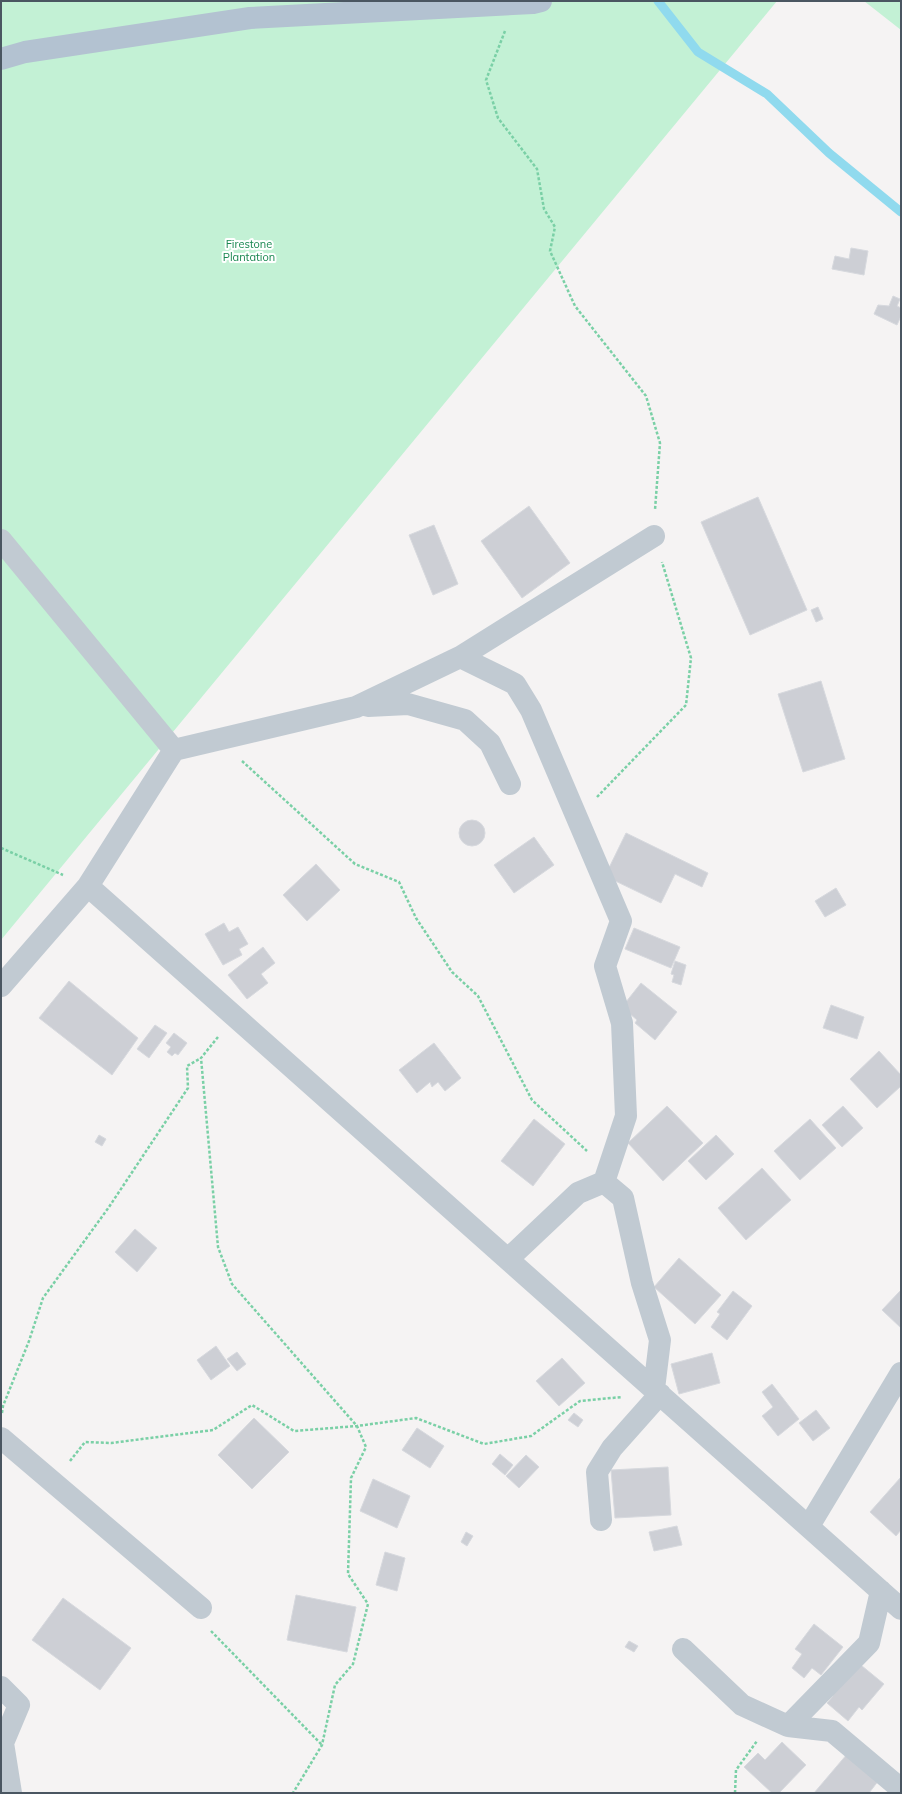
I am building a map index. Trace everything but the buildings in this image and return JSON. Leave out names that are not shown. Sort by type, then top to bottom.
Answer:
[{"type":"main road","points":[[1,59],[25,52],[250,18],[537,2]]},
{"type":"street","points":[[356,707],[460,657],[654,536]]},
{"type":"street","points":[[1,540],[174,750]]},
{"type":"street","points":[[460,657],[515,684],[531,710],[621,921],[605,966],[622,1023],[626,1116],[606,1176],[578,1193],[508,1259]]},
{"type":"street","points":[[1,986],[88,886],[174,750],[356,707],[408,704],[465,720],[490,742],[510,784]]},
{"type":"street","points":[[88,886],[901,1609]]},
{"type":"street","points":[[602,1520],[597,1472],[612,1448],[657,1391],[660,1340],[642,1283],[623,1198],[606,1176]]},
{"type":"street","points":[[809,1526],[901,1373]]},
{"type":"street","points":[[1,1438],[201,1608]]},
{"type":"street","points":[[781,1723],[869,1643],[881,1591]]},
{"type":"street","points":[[683,1649],[742,1705],[781,1723],[832,1731],[901,1789]]},
{"type":"street","points":[[1,1687],[19,1705],[3,1743],[11,1793]]},
{"type":"path","points":[[537,2],[505,30],[486,80],[498,118],[537,169],[544,209],[555,227],[550,251],[575,306],[646,396],[660,443],[654,536],[692,658],[686,705],[592,802]]},
{"type":"path","points":[[218,740],[355,864],[399,882],[416,918],[452,972],[478,996],[532,1100],[606,1176]]},
{"type":"path","points":[[1,848],[88,886]]},
{"type":"path","points":[[1,1438],[3,1406],[29,1341],[43,1298],[109,1207],[188,1088],[187,1066],[201,1058],[235,1016]]},
{"type":"path","points":[[201,1058],[218,1247],[232,1284],[357,1426],[366,1447],[351,1478],[348,1574],[368,1604],[353,1664],[335,1686],[322,1745],[293,1793]]},
{"type":"path","points":[[53,1482],[85,1442],[111,1443],[213,1430],[252,1405],[294,1431],[357,1426],[416,1418],[484,1444],[531,1436],[580,1402],[657,1391]]},
{"type":"path","points":[[201,1608],[209,1630],[322,1745]]},
{"type":"path","points":[[735,1793],[736,1770],[781,1723]]},
{"type":"green space","name":"Firestone Plantation","points":[[1,1],[777,1],[1,940]]},
{"type":"green space","points":[[864,1],[901,1],[901,30]]},
{"type":"waterway","points":[[658,1],[698,52],[767,94],[829,153],[901,212]]}]
